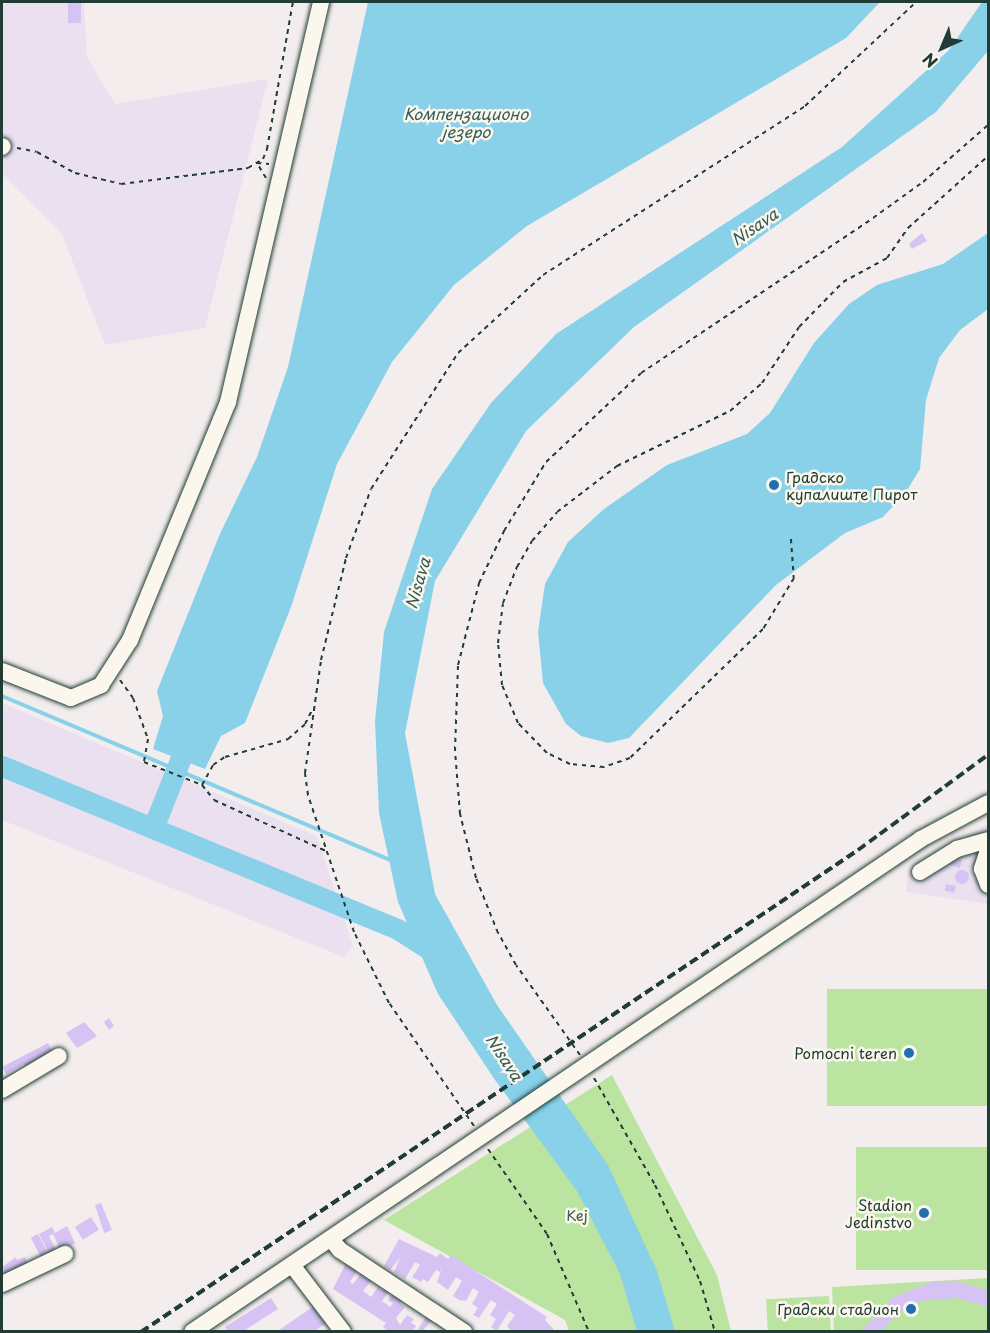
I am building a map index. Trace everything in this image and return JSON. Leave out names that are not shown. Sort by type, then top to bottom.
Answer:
[{"type":"street","points":[[2,671],[71,698],[101,685],[130,640],[228,402],[321,2]]},
{"type":"street","points":[[192,1332],[488,1135],[921,838],[988,803]]},
{"type":"street","points":[[920,872],[957,849],[988,840]]},
{"type":"street","points":[[988,850],[982,869],[988,885]]},
{"type":"street","points":[[2,1090],[59,1056]]},
{"type":"street","points":[[331,1239],[340,1250],[464,1332]]},
{"type":"street","points":[[2,1284],[65,1254]]},
{"type":"street","points":[[292,1265],[340,1331]]},
{"type":"path","points":[[2,146],[37,152],[75,173],[121,184],[248,168],[263,159],[267,149],[293,2]]},
{"type":"path","points":[[354,932],[313,815],[305,773],[315,704],[346,558],[371,489],[458,353],[543,275],[805,106],[916,2]]},
{"type":"path","points":[[715,1332],[700,1281],[655,1185],[516,965],[498,933],[476,878],[460,814],[454,751],[458,665],[478,583],[504,531],[546,462],[641,373],[923,182],[988,125]]},
{"type":"path","points":[[791,539],[794,578],[763,629],[630,758],[604,767],[570,764],[547,753],[518,723],[502,685],[498,643],[503,603],[516,567],[532,542],[557,512],[616,466],[730,411],[762,383],[798,327],[843,282],[887,258],[908,228],[988,156]]},
{"type":"path","points":[[111,670],[133,698],[149,749],[144,762],[202,785]]},
{"type":"path","points":[[315,704],[305,724],[288,739],[225,757],[206,774],[202,790],[214,800],[326,851]]},
{"type":"shaded area","points":[[2,2],[84,2],[87,57],[115,104],[268,79],[205,328],[105,345],[62,234],[2,173]]},
{"type":"shaded area","points":[[2,703],[317,836],[353,946],[344,957],[2,820]]},
{"type":"shaded area","points":[[988,824],[988,904],[906,892],[909,870]]},
{"type":"green space","name":"Pomocni teren","points":[[827,989],[988,989],[988,1106],[827,1106]]},
{"type":"green space","name":"Кеј","points":[[612,1075],[717,1275],[731,1331],[569,1331],[565,1320],[384,1220]]},
{"type":"green space","name":"Stadion Jedinstvo","points":[[856,1147],[988,1147],[988,1270],[856,1270]]},
{"type":"green space","name":"Градски стадион","points":[[988,1278],[988,1331],[834,1331],[832,1287]]},
{"type":"green space","points":[[829,1296],[831,1331],[768,1332],[766,1299]]},
{"type":"water","name":"Компензационо језеро","points":[[368,2],[880,2],[846,38],[527,226],[454,285],[392,362],[337,464],[291,607],[245,723],[221,736],[205,769],[153,749],[163,716],[157,691],[219,536],[257,457],[288,367]]},
{"type":"water","name":"Nisava","points":[[982,2],[988,2],[988,51],[936,112],[634,327],[526,431],[435,581],[405,733],[435,894],[497,1005],[608,1165],[657,1271],[675,1331],[637,1332],[620,1274],[577,1191],[495,1080],[438,994],[398,902],[379,813],[375,721],[384,632],[432,489],[491,403],[556,334],[842,147],[949,50]]},
{"type":"water","name":"Градско купалиште Пирот","points":[[988,233],[988,309],[960,330],[939,358],[926,400],[920,469],[906,492],[883,517],[845,533],[776,585],[629,738],[608,743],[581,736],[566,724],[543,683],[538,632],[545,584],[568,542],[604,509],[667,465],[747,434],[770,413],[814,343],[849,304],[877,285],[943,264]]},
{"type":"building","points":[[68,2],[81,2],[81,23],[68,23]]},
{"type":"building","points":[[922,233],[927,241],[912,249],[909,244]]},
{"type":"building","points":[[951,858],[962,860],[960,868],[950,865]]},
{"type":"building","points":[[962,870],[967,872],[969,877],[967,882],[962,884],[957,882],[955,877],[957,872]]},
{"type":"building","points":[[946,884],[956,886],[954,893],[945,891]]},
{"type":"building","points":[[109,1018],[114,1026],[109,1030],[104,1022]]},
{"type":"building","points":[[84,1022],[97,1036],[77,1048],[66,1033]]},
{"type":"building","points":[[48,1043],[53,1052],[27,1071],[24,1064],[6,1074],[2,1067]]},
{"type":"building","points":[[101,1203],[112,1230],[104,1233],[95,1205]]},
{"type":"building","points":[[91,1217],[99,1230],[83,1240],[75,1227]]},
{"type":"building","points":[[67,1226],[75,1243],[61,1251],[53,1234],[49,1236],[57,1252],[50,1256],[39,1234],[52,1227],[55,1233]]},
{"type":"building","points":[[38,1234],[49,1256],[42,1260],[31,1238]]},
{"type":"building","points":[[399,1239],[437,1257],[440,1253],[448,1259],[451,1255],[547,1317],[545,1320],[556,1332],[512,1332],[507,1326],[515,1315],[509,1311],[497,1331],[491,1327],[496,1319],[490,1315],[497,1304],[491,1300],[479,1318],[473,1315],[478,1308],[472,1304],[479,1292],[473,1288],[466,1301],[459,1300],[453,1296],[462,1281],[456,1277],[448,1290],[437,1282],[442,1268],[440,1272],[436,1270],[428,1282],[423,1279],[421,1282],[412,1277],[420,1265],[415,1262],[405,1279],[394,1272],[400,1258],[390,1270],[384,1266]]},
{"type":"building","points":[[16,1257],[17,1260],[25,1257],[29,1265],[6,1276],[2,1267]]},
{"type":"building","points":[[346,1263],[357,1271],[350,1282],[353,1284],[361,1274],[371,1281],[363,1291],[371,1297],[378,1287],[382,1291],[385,1287],[389,1291],[382,1301],[390,1307],[393,1303],[388,1300],[396,1289],[405,1295],[400,1303],[405,1307],[396,1318],[400,1325],[407,1315],[414,1319],[411,1323],[416,1326],[412,1332],[389,1332],[383,1327],[386,1323],[333,1289]]},
{"type":"building","points":[[934,1281],[956,1281],[988,1290],[988,1307],[958,1298],[920,1301],[903,1309],[880,1332],[861,1332],[893,1297]]},
{"type":"building","points":[[271,1298],[278,1309],[242,1332],[228,1332],[225,1327]]},
{"type":"building","points":[[320,1302],[331,1320],[313,1332],[276,1332]]},
{"type":"building","points":[[430,1311],[436,1315],[422,1332],[418,1329]]},
{"type":"waterway","points":[[2,696],[390,860]]},
{"type":"waterway","points":[[153,828],[180,760]]},
{"type":"waterway","points":[[2,766],[399,930],[435,953]]},
{"type":"railway","points":[[141,1332],[858,850],[988,755]]},
{"type":"place","name":"Градско купалиште Пирот","points":[[774,485]]},
{"type":"place","name":"Pomocni teren","points":[[909,1053]]},
{"type":"place","name":"Stadion Jedinstvo","points":[[924,1213]]},
{"type":"place","name":"Градски стадион","points":[[911,1309]]}]
